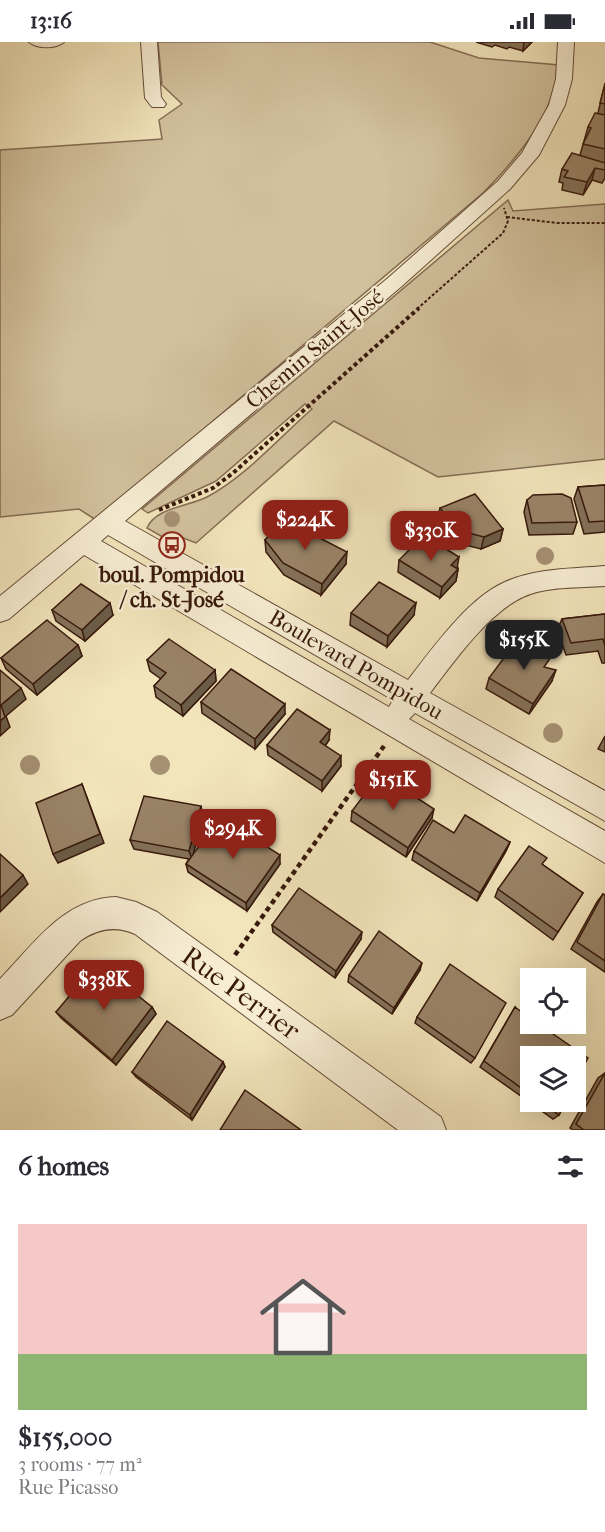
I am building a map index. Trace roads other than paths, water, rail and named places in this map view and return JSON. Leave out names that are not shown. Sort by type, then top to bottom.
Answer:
[{"type":"street","points":[[37,42],[56,42]]},
{"type":"street","points":[[149,42],[153,99],[158,104]]},
{"type":"street","name":"Chemin Saint-José","points":[[0,611],[395,282],[504,185],[530,155],[557,105],[564,80],[566,42]]},
{"type":"street","name":"Boulevard Pompidou","points":[[108,523],[605,807]]},
{"type":"street","name":"Boulevard Pompidou","points":[[83,543],[391,730],[605,848]]},
{"type":"street","points":[[391,730],[412,696],[485,611],[507,592],[531,584],[605,576]]},
{"type":"street","name":"Rue Perrier","points":[[0,1003],[80,921],[93,914],[110,912],[130,916],[146,923],[428,1130]]},
{"type":"place","name":"boul. Pompidou / ch. St-José","points":[[172,545]]}]
